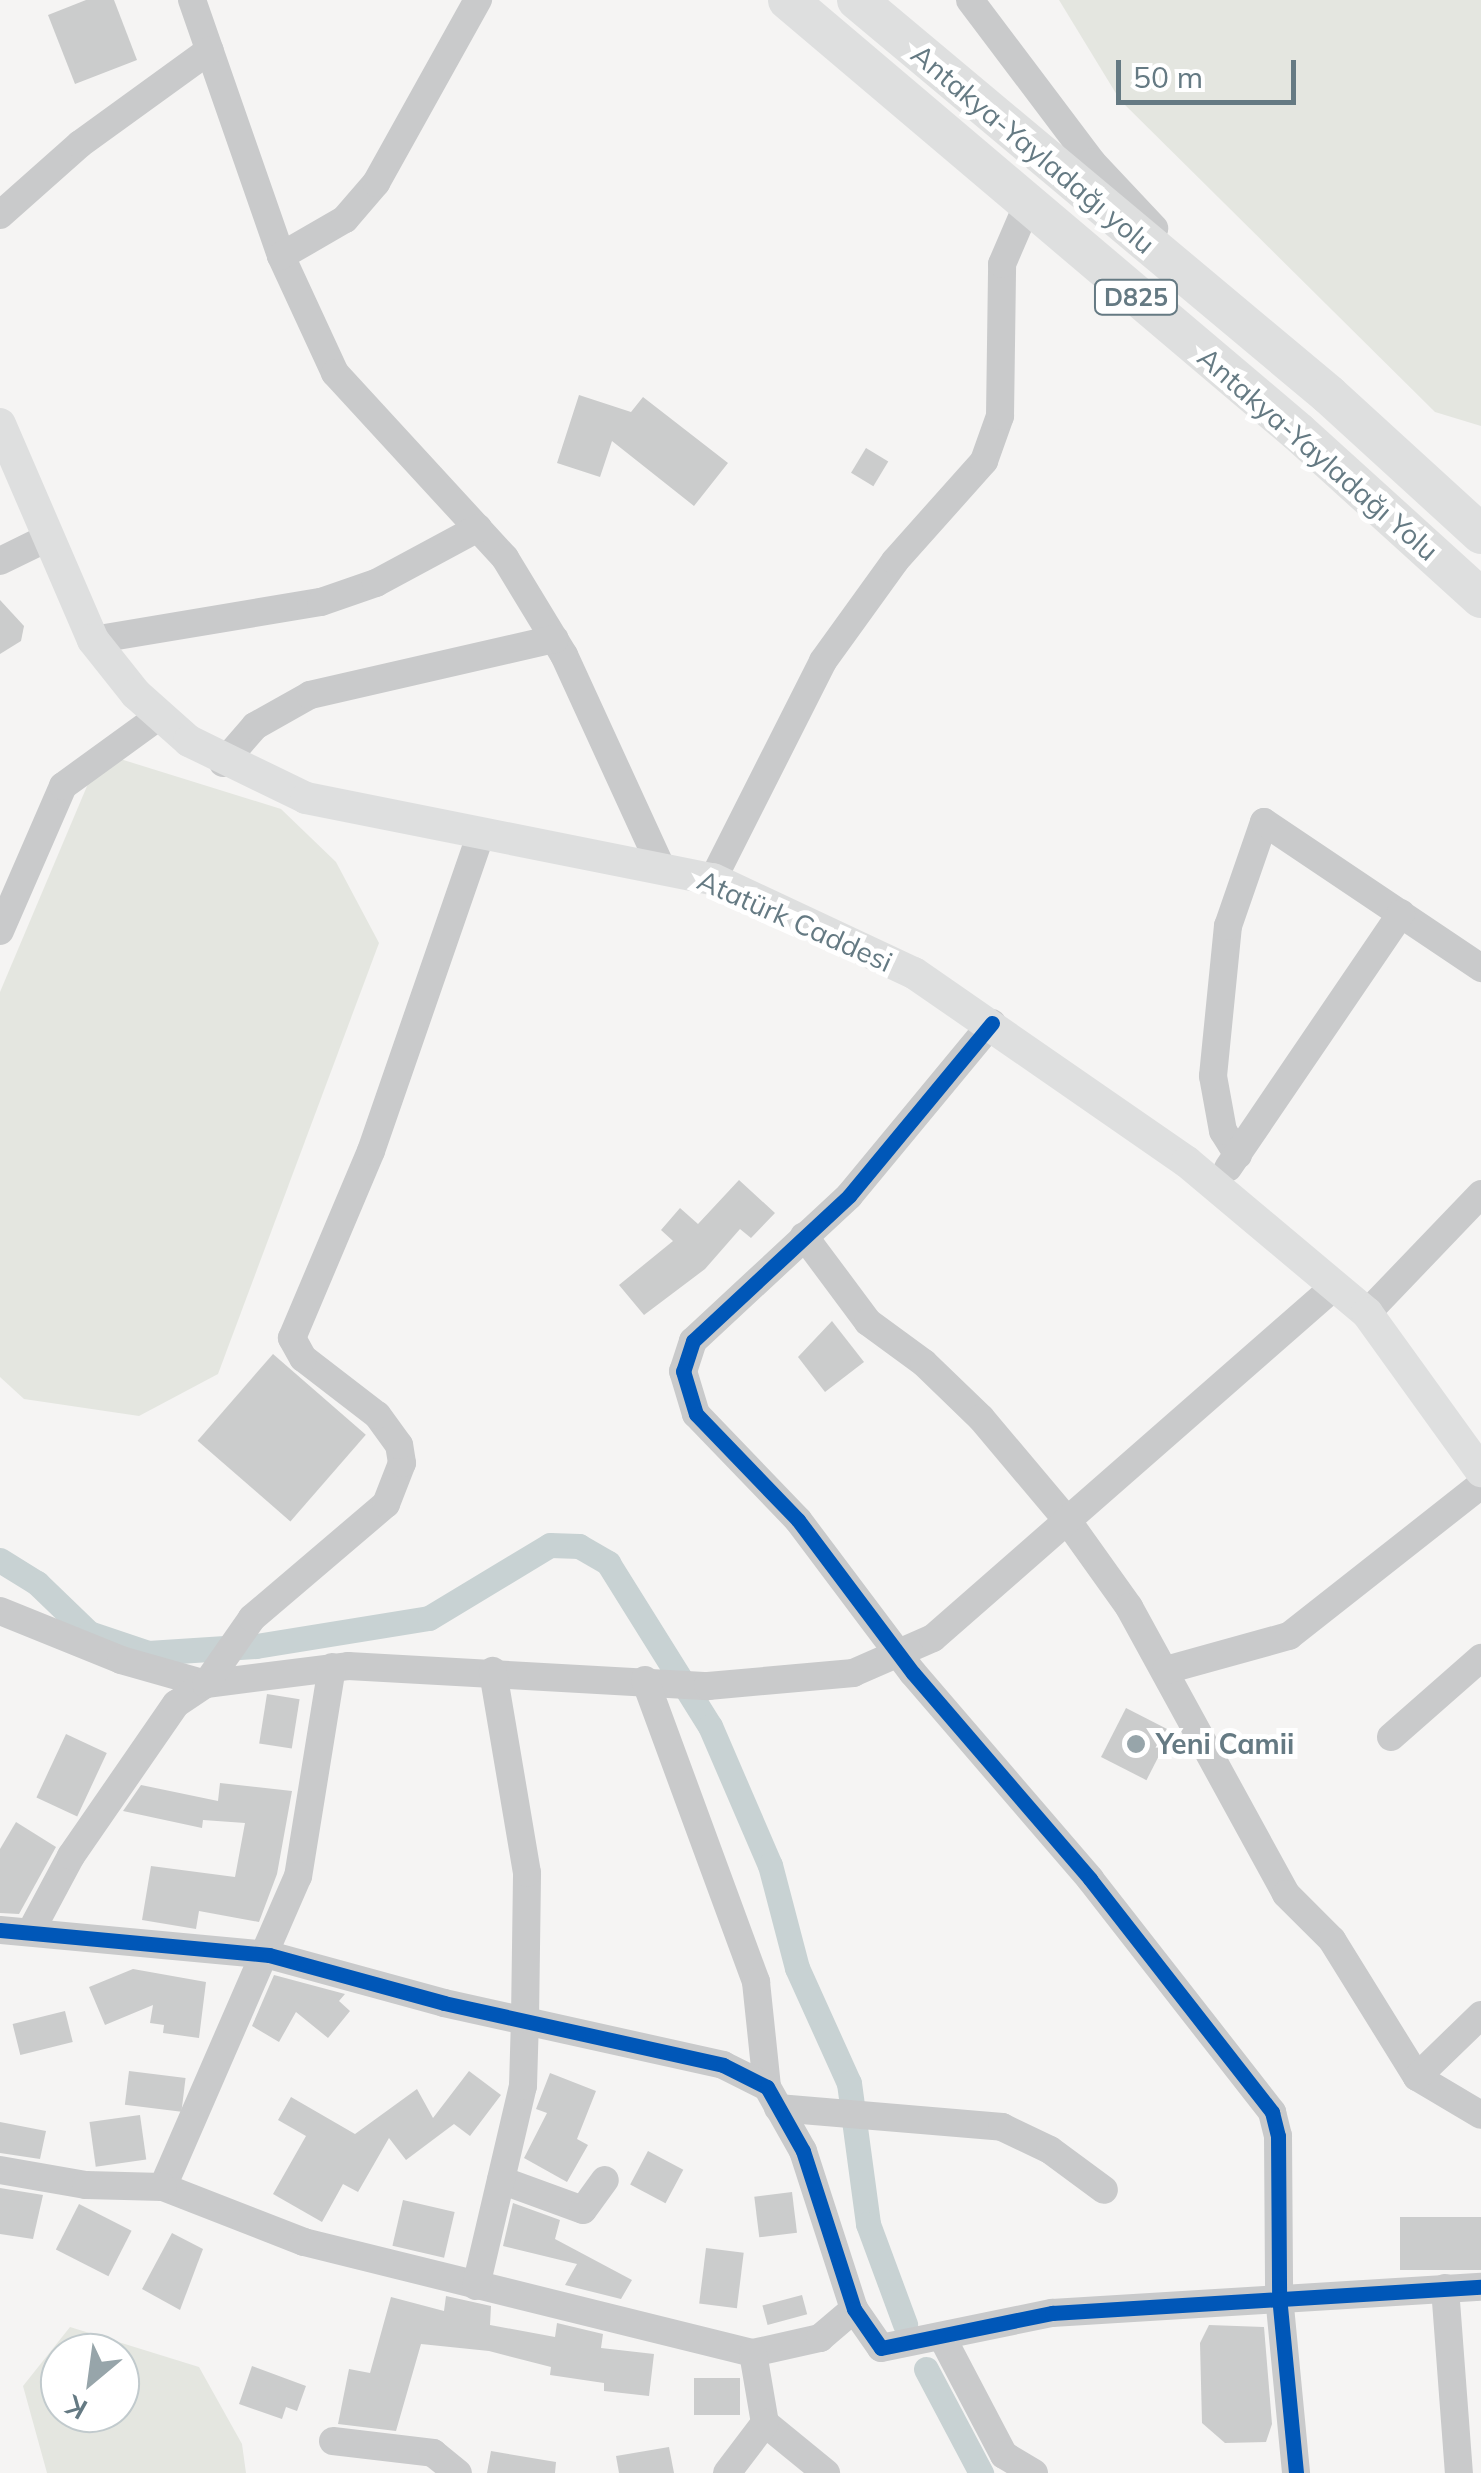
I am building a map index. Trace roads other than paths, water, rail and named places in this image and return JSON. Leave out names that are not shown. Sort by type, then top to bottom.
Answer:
[{"type":"highway","name":"Antakya-Yayladağı Yolu","points":[[788,0],[1298,432],[1481,598]]},
{"type":"highway","name":"Antakya-Yayladağı yolu","points":[[857,0],[1330,395],[1481,534]]},
{"type":"main road","name":"Atatürk Caddesi","points":[[0,424],[93,640],[158,717],[223,763],[306,798],[713,878],[914,974],[992,1023],[1216,1186],[1367,1313],[1481,1472]]},
{"type":"street","points":[[192,0],[281,256],[336,373],[505,558],[555,639],[662,869]]},
{"type":"street","points":[[281,256],[345,219],[369,193],[478,0]]},
{"type":"street","points":[[970,0],[1092,162],[1330,395]]},
{"type":"street","points":[[0,215],[80,144],[210,50]]},
{"type":"street","points":[[713,878],[769,756],[823,661],[894,561],[984,461],[1000,416],[1002,264],[1027,206]]},
{"type":"street","points":[[93,640],[321,602],[376,583],[478,528]]},
{"type":"street","points":[[0,561],[49,538]]},
{"type":"street","points":[[223,763],[255,726],[310,695],[555,639]]},
{"type":"street","points":[[0,931],[63,786],[158,717]]},
{"type":"street","points":[[1238,1155],[1224,1131],[1212,1076],[1228,926],[1264,822],[1481,968]]},
{"type":"street","points":[[31,1931],[71,1856],[176,1704],[206,1684],[252,1618],[386,1504],[402,1463],[398,1445],[377,1415],[303,1358],[292,1338],[371,1150],[481,834]]},
{"type":"street","points":[[1216,1186],[1401,913]]},
{"type":"street","points":[[992,1023],[849,1196],[693,1340],[682,1371],[696,1414],[798,1520],[900,1654],[1090,1880],[1272,2112],[1278,2136],[1279,2296],[1296,2473]]},
{"type":"street","points":[[1367,1313],[1481,1194]]},
{"type":"street","points":[[804,1236],[868,1322],[924,1362],[981,1418],[1067,1520],[1166,1670],[1286,1894],[1332,1940],[1417,2077],[1481,2115]]},
{"type":"street","points":[[0,1610],[121,1660],[206,1684],[332,1667],[493,1672],[708,1686],[853,1673],[933,1638],[1335,1286]]},
{"type":"street","points":[[1166,1670],[1289,1636],[1481,1485]]},
{"type":"street","points":[[1391,1737],[1481,1658]]},
{"type":"street","points":[[163,2188],[269,1955],[298,1876],[332,1667]]},
{"type":"street","points":[[476,2286],[522,2086],[525,2019],[527,1872],[493,1672]]},
{"type":"street","points":[[654,1681],[756,1982],[773,2097],[803,2151],[854,2309],[881,2348],[943,2339],[1052,2313],[1279,2296],[1481,2288]]},
{"type":"street","points":[[0,1930],[269,1955],[723,2065],[773,2097],[832,2112],[1002,2127],[1050,2150],[1104,2190]]},
{"type":"street","points":[[1417,2077],[1481,2015]]},
{"type":"street","points":[[0,2170],[86,2185],[163,2188],[304,2242],[753,2353],[820,2338],[854,2309]]},
{"type":"street","points":[[501,2180],[583,2210],[605,2180]]},
{"type":"street","points":[[1445,2288],[1459,2473]]},
{"type":"street","points":[[943,2339],[1004,2455],[1034,2473]]},
{"type":"street","points":[[753,2353],[764,2424],[826,2473]]},
{"type":"street","points":[[727,2473],[764,2424]]},
{"type":"street","points":[[333,2442],[433,2453],[458,2473]]},
{"type":"waterway","points":[[0,1560],[37,1583],[89,1633],[148,1653],[256,1646],[429,1618],[550,1545],[579,1546],[608,1563],[710,1726],[770,1865],[797,1968],[849,2083],[868,2224],[905,2324]]},
{"type":"waterway","points":[[926,2369],[981,2473]]},
{"type":"place","name":"Yeni Camii","points":[[1136,1744]]}]
